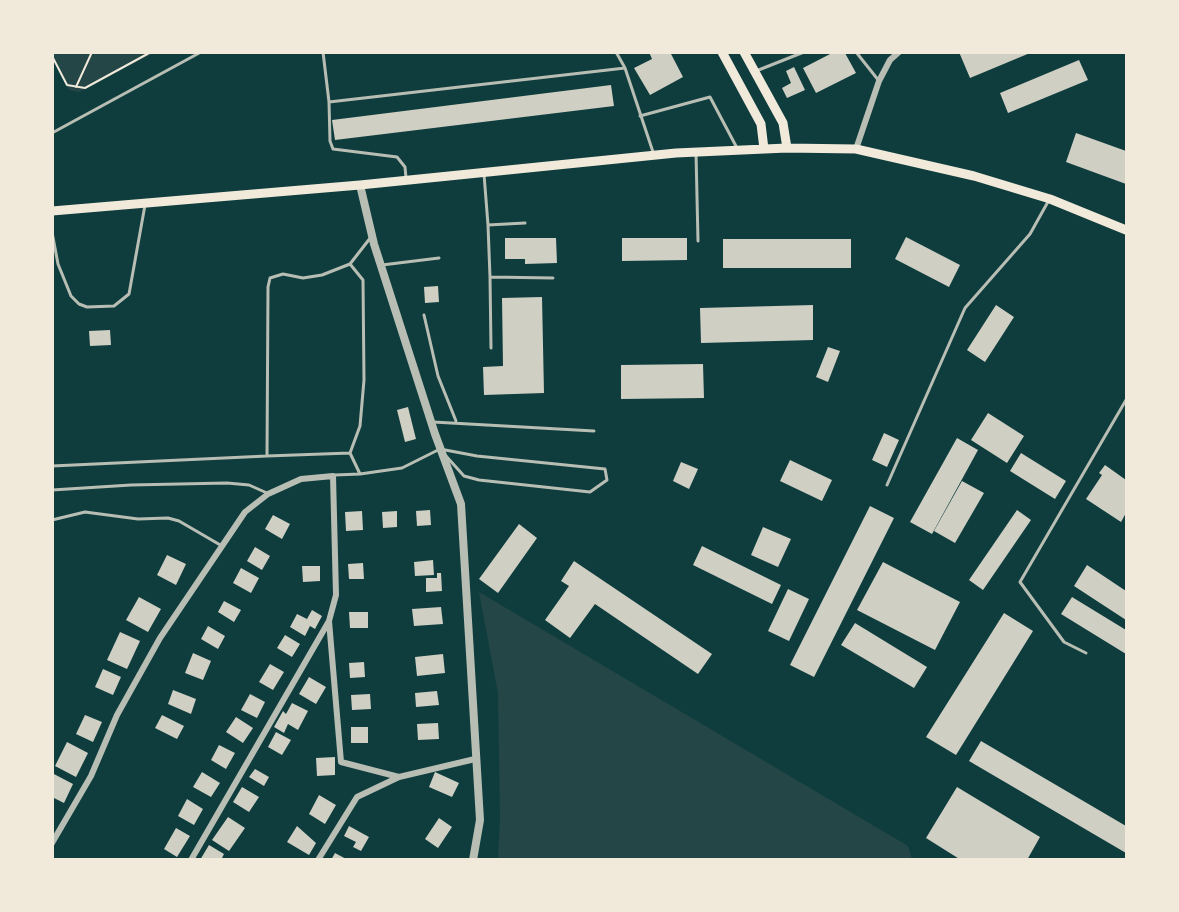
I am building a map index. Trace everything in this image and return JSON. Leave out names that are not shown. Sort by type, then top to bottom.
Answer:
[{"type":"main road","points":[[722,52],[761,124],[764,149]]},
{"type":"main road","points":[[744,52],[783,123],[787,148]]},
{"type":"main road","points":[[52,211],[360,185],[696,151],[787,148],[856,149],[974,176],[1050,199],[1126,230]]},
{"type":"street","points":[[856,149],[879,81],[890,60],[899,52]]},
{"type":"street","points":[[360,185],[380,265],[440,449],[461,504],[480,820],[473,860]]},
{"type":"street","points":[[52,843],[91,776],[117,715],[160,638],[245,512],[268,494],[301,479],[333,476],[336,595],[329,621],[191,860]]},
{"type":"street","points":[[329,621],[341,762],[399,777]]},
{"type":"street","points":[[318,860],[357,797],[399,777],[475,759]]},
{"type":"lane","points":[[52,133],[201,52]]},
{"type":"lane","points":[[323,52],[329,102],[330,141],[335,152],[397,157],[405,167],[406,180]]},
{"type":"lane","points":[[616,52],[624,68],[654,155]]},
{"type":"lane","points":[[754,72],[804,52]]},
{"type":"lane","points":[[856,52],[879,81]]},
{"type":"lane","points":[[329,102],[624,68]]},
{"type":"lane","points":[[640,116],[710,98],[738,149]]},
{"type":"lane","points":[[696,151],[698,241]]},
{"type":"lane","points":[[484,172],[488,225],[491,348]]},
{"type":"lane","points":[[887,485],[965,308],[1030,234],[1050,199]]},
{"type":"lane","points":[[52,232],[58,264],[71,296],[79,304],[87,307],[114,306],[129,294],[146,203]]},
{"type":"lane","points":[[488,225],[525,223]]},
{"type":"lane","points":[[267,456],[268,287],[270,278],[283,274],[303,278],[322,275],[351,264],[372,236]]},
{"type":"lane","points":[[380,265],[439,258]]},
{"type":"lane","points":[[351,264],[363,280],[364,380],[360,426],[350,453],[360,474]]},
{"type":"lane","points":[[490,277],[553,278]]},
{"type":"lane","points":[[424,315],[438,376],[456,422]]},
{"type":"lane","points":[[1086,653],[1064,642],[1020,582],[1126,400]]},
{"type":"lane","points":[[431,422],[594,432]]},
{"type":"lane","points":[[333,476],[402,468],[440,449],[477,456],[605,469],[607,480],[590,492],[480,480],[464,476],[440,449]]},
{"type":"lane","points":[[52,466],[350,453]]},
{"type":"lane","points":[[52,490],[131,485],[227,483],[249,485],[268,494]]},
{"type":"lane","points":[[52,520],[85,512],[138,519],[168,518],[179,521],[222,546]]},
{"type":"path","points":[[76,87],[92,52]]},
{"type":"path","points":[[52,56],[67,85],[85,88],[151,52]]},
{"type":"shaded area","points":[[53,53],[154,53],[79,92],[69,90],[53,59]]},
{"type":"shaded area","points":[[479,592],[908,846],[912,859],[498,859],[500,819],[498,693]]},
{"type":"building","points":[[649,52],[670,52],[683,77],[650,95],[634,68],[652,59]]},
{"type":"building","points":[[834,52],[845,53],[856,73],[816,93],[803,68]]},
{"type":"building","points":[[959,52],[1030,52],[1030,53],[970,78]]},
{"type":"building","points":[[1079,60],[1088,80],[1008,113],[1000,93]]},
{"type":"building","points":[[794,67],[805,90],[787,98],[782,88],[791,83],[786,71]]},
{"type":"building","points":[[611,85],[614,106],[335,140],[332,120]]},
{"type":"building","points":[[1076,133],[1126,151],[1126,184],[1066,162]]},
{"type":"building","points":[[906,237],[960,265],[949,287],[895,259]]},
{"type":"building","points":[[505,238],[556,238],[557,263],[525,264],[525,259],[505,259]]},
{"type":"building","points":[[622,238],[687,238],[687,260],[622,261]]},
{"type":"building","points":[[723,239],[851,239],[851,268],[723,268]]},
{"type":"building","points":[[438,286],[439,302],[425,303],[424,287]]},
{"type":"building","points":[[542,297],[544,393],[484,395],[483,367],[503,366],[502,298]]},
{"type":"building","points":[[813,305],[813,340],[701,343],[700,308]]},
{"type":"building","points":[[996,305],[1014,317],[985,362],[967,350]]},
{"type":"building","points":[[110,330],[111,345],[90,346],[89,331]]},
{"type":"building","points":[[828,347],[840,351],[828,382],[816,377]]},
{"type":"building","points":[[703,364],[704,398],[621,399],[621,365]]},
{"type":"building","points":[[408,407],[416,439],[405,442],[397,410]]},
{"type":"building","points":[[988,413],[1024,436],[1007,463],[971,440]]},
{"type":"building","points":[[884,433],[899,440],[887,467],[872,460]]},
{"type":"building","points":[[957,438],[978,450],[932,534],[910,522]]},
{"type":"building","points":[[1021,453],[1066,481],[1055,499],[1010,471]]},
{"type":"building","points":[[790,460],[832,480],[822,501],[780,481]]},
{"type":"building","points":[[681,462],[698,469],[689,489],[673,481]]},
{"type":"building","points":[[1105,465],[1126,480],[1126,513],[1121,522],[1086,499],[1102,475],[1099,473]]},
{"type":"building","points":[[962,481],[984,493],[955,543],[934,531]]},
{"type":"building","points":[[870,506],[894,518],[814,677],[790,665]]},
{"type":"building","points":[[430,510],[431,525],[417,526],[416,511]]},
{"type":"building","points":[[1017,510],[1031,520],[983,590],[969,580]]},
{"type":"building","points":[[362,511],[363,530],[346,531],[345,512]]},
{"type":"building","points":[[397,511],[397,527],[383,528],[382,512]]},
{"type":"building","points":[[273,515],[290,524],[282,539],[265,529]]},
{"type":"building","points":[[519,524],[537,538],[498,593],[479,579]]},
{"type":"building","points":[[763,527],[791,539],[778,567],[751,555]]},
{"type":"building","points":[[702,546],[781,585],[772,604],[693,565]]},
{"type":"building","points":[[255,547],[270,556],[262,570],[247,561]]},
{"type":"building","points":[[167,555],[186,564],[176,585],[157,575]]},
{"type":"building","points":[[433,560],[434,575],[415,576],[414,562]]},
{"type":"building","points":[[574,561],[712,654],[698,674],[595,604],[570,638],[545,620],[569,586],[561,581]]},
{"type":"building","points":[[883,562],[960,602],[935,650],[857,610]]},
{"type":"building","points":[[363,563],[364,579],[349,579],[348,564]]},
{"type":"building","points":[[1087,565],[1126,591],[1126,620],[1074,586]]},
{"type":"building","points":[[302,566],[320,566],[320,581],[303,582]]},
{"type":"building","points":[[241,568],[259,578],[251,593],[233,583]]},
{"type":"building","points":[[437,573],[441,573],[442,591],[426,592],[426,578],[437,578]]},
{"type":"building","points":[[788,589],[809,599],[789,641],[768,631]]},
{"type":"building","points":[[139,597],[161,609],[148,632],[126,620]]},
{"type":"building","points":[[1072,597],[1126,630],[1126,654],[1061,614]]},
{"type":"building","points":[[224,601],[241,610],[234,622],[218,612]]},
{"type":"building","points":[[441,607],[443,624],[414,626],[412,609]]},
{"type":"building","points":[[312,610],[322,616],[315,629],[310,626],[305,636],[290,627],[297,614],[307,619]]},
{"type":"building","points":[[349,612],[368,612],[368,628],[350,628]]},
{"type":"building","points":[[1004,613],[1033,631],[956,755],[926,737]]},
{"type":"building","points":[[855,623],[927,667],[914,688],[841,645]]},
{"type":"building","points":[[208,626],[225,636],[218,649],[201,639]]},
{"type":"building","points":[[120,632],[140,641],[127,669],[107,660]]},
{"type":"building","points":[[285,635],[300,644],[292,657],[277,648]]},
{"type":"building","points":[[193,653],[211,661],[203,680],[185,673]]},
{"type":"building","points":[[443,654],[445,673],[417,676],[415,657]]},
{"type":"building","points":[[364,662],[365,677],[350,678],[349,663]]},
{"type":"building","points":[[270,664],[284,672],[273,690],[259,682]]},
{"type":"building","points":[[103,669],[121,677],[113,695],[95,687]]},
{"type":"building","points":[[309,677],[326,687],[316,704],[299,694]]},
{"type":"building","points":[[173,690],[196,699],[191,714],[168,704]]},
{"type":"building","points":[[437,691],[439,705],[416,707],[415,693]]},
{"type":"building","points":[[250,694],[265,702],[257,718],[241,710]]},
{"type":"building","points":[[370,694],[371,709],[352,710],[351,695]]},
{"type":"building","points":[[292,703],[308,711],[298,730],[288,724],[284,733],[274,727],[283,711],[286,714]]},
{"type":"building","points":[[85,715],[102,722],[93,742],[76,734]]},
{"type":"building","points":[[162,715],[184,726],[177,739],[155,728]]},
{"type":"building","points":[[236,717],[253,728],[243,743],[226,732]]},
{"type":"building","points":[[438,723],[439,739],[418,740],[417,724]]},
{"type":"building","points":[[351,727],[368,727],[368,743],[351,743]]},
{"type":"building","points":[[276,732],[291,740],[282,755],[268,747]]},
{"type":"building","points":[[981,741],[1126,826],[1126,853],[969,761]]},
{"type":"building","points":[[67,742],[88,753],[76,777],[55,766]]},
{"type":"building","points":[[219,745],[235,753],[226,769],[211,760]]},
{"type":"building","points":[[335,757],[335,775],[317,776],[316,758]]},
{"type":"building","points":[[255,769],[269,777],[264,786],[249,777]]},
{"type":"building","points":[[202,772],[220,783],[211,797],[193,787]]},
{"type":"building","points":[[435,772],[459,783],[452,797],[429,787]]},
{"type":"building","points":[[52,773],[73,784],[64,803],[52,797]]},
{"type":"building","points":[[242,787],[259,797],[249,812],[233,802]]},
{"type":"building","points":[[957,787],[1040,837],[1027,860],[961,860],[926,838]]},
{"type":"building","points":[[319,795],[336,805],[325,824],[309,814]]},
{"type":"building","points":[[187,799],[203,809],[194,825],[178,816]]},
{"type":"building","points":[[228,817],[245,828],[229,851],[212,840]]},
{"type":"building","points":[[439,818],[452,827],[438,848],[425,839]]},
{"type":"building","points":[[297,826],[316,843],[309,855],[287,842]]},
{"type":"building","points":[[349,826],[369,837],[361,851],[353,847],[356,842],[344,836]]},
{"type":"building","points":[[176,828],[190,836],[177,857],[164,849]]},
{"type":"building","points":[[209,845],[224,854],[221,860],[200,860]]},
{"type":"building","points":[[335,853],[348,860],[331,860]]}]
